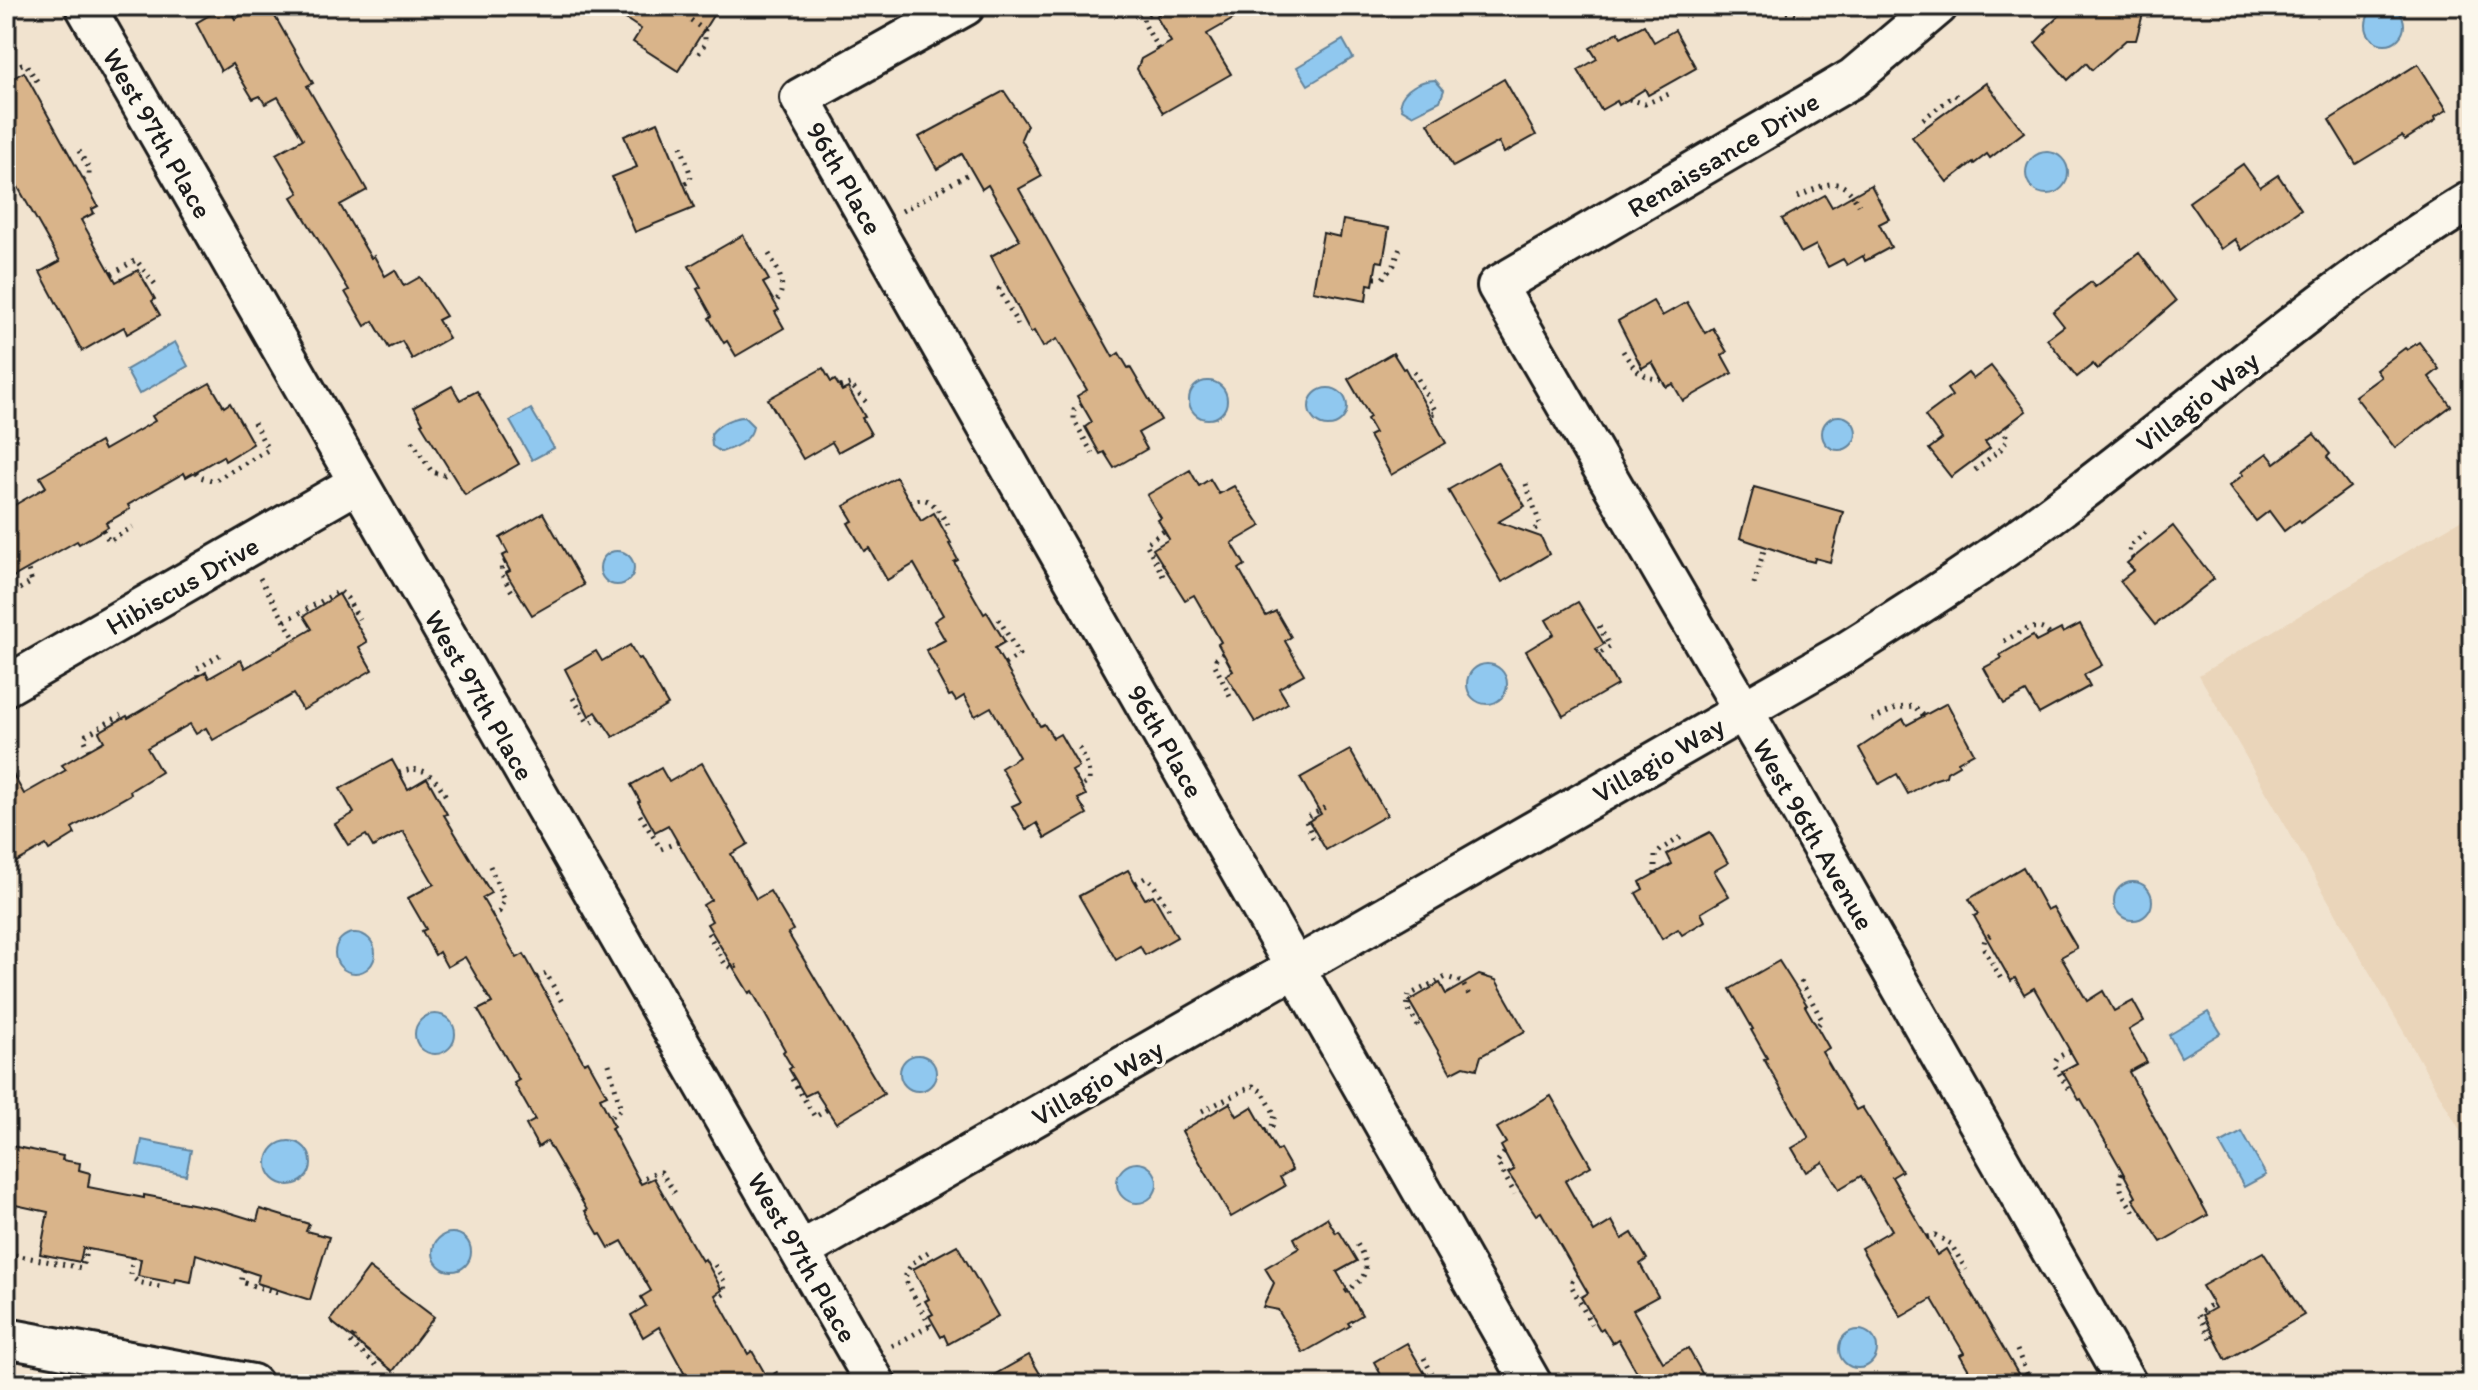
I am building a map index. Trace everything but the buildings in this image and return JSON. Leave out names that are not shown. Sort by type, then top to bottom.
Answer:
[{"type":"street","name":"West 97th Place","points":[[85,6],[870,1373]]},
{"type":"street","name":"96th Place","points":[[965,6],[800,98],[1532,1384]]},
{"type":"street","name":"Renaissance Drive","points":[[1497,286],[1853,78],[1938,6]]},
{"type":"street","name":"Villagio Way","points":[[801,1251],[1844,653],[2059,509],[2302,317],[2472,200]]},
{"type":"street","name":"West 96th Avenue","points":[[1497,286],[2127,1384]]},
{"type":"street","name":"Hibiscus Drive","points":[[6,686],[358,483]]},
{"type":"street","points":[[6,1338],[252,1384]]},
{"type":"path","points":[[1158,49],[1143,18],[1159,6]]},
{"type":"path","points":[[1781,6],[1786,12],[1796,14],[1808,6]]},
{"type":"path","points":[[2053,14],[2062,6]]},
{"type":"path","points":[[691,20],[705,31],[706,37],[696,58]]},
{"type":"path","points":[[6,72],[26,64],[37,81]]},
{"type":"path","points":[[1629,99],[1645,104],[1669,94]]},
{"type":"path","points":[[1923,119],[1955,95],[1963,101]]},
{"type":"path","points":[[681,146],[691,176],[690,181],[684,184]]},
{"type":"path","points":[[79,151],[89,169],[89,175],[84,179]]},
{"type":"path","points":[[873,227],[972,172]]},
{"type":"path","points":[[1798,197],[1836,183],[1850,191],[1859,205]]},
{"type":"path","points":[[1375,278],[1383,278],[1388,273],[1401,245]]},
{"type":"path","points":[[769,254],[779,273],[782,289],[775,303]]},
{"type":"path","points":[[112,274],[136,260],[155,284]]},
{"type":"path","points":[[1006,283],[999,289],[1019,327]]},
{"type":"path","points":[[1623,351],[1634,368],[1656,380],[1661,379]]},
{"type":"path","points":[[1414,372],[1436,412],[1430,415]]},
{"type":"path","points":[[840,387],[850,384],[869,405]]},
{"type":"path","points":[[1082,405],[1074,410],[1074,420],[1092,453]]},
{"type":"path","points":[[196,472],[200,477],[214,481],[268,450],[252,419]]},
{"type":"path","points":[[1975,470],[2000,450],[2007,440],[2004,428]]},
{"type":"path","points":[[412,441],[432,472],[444,475],[449,472]]},
{"type":"path","points":[[1526,484],[1540,524],[1533,531]]},
{"type":"path","points":[[910,502],[919,498],[928,499],[950,528]]},
{"type":"path","points":[[103,530],[109,541],[133,527]]},
{"type":"path","points":[[1163,576],[1146,543],[1164,531]]},
{"type":"path","points":[[2133,558],[2129,553],[2130,546],[2146,532]]},
{"type":"path","points":[[244,549],[296,641]]},
{"type":"path","points":[[1754,584],[1764,550]]},
{"type":"path","points":[[505,562],[501,564],[502,575],[514,595]]},
{"type":"path","points":[[6,597],[32,582],[27,567]]},
{"type":"path","points":[[285,621],[340,591],[359,619]]},
{"type":"path","points":[[999,619],[1019,655],[1005,664]]},
{"type":"path","points":[[1599,626],[1610,647],[1599,654]]},
{"type":"path","points":[[2004,641],[2035,627],[2043,628],[2050,635]]},
{"type":"path","points":[[1223,653],[1216,659],[1215,665],[1232,701]]},
{"type":"path","points":[[199,676],[197,669],[201,665],[221,654]]},
{"type":"path","points":[[573,698],[587,721],[590,723],[599,718]]},
{"type":"path","points":[[1872,720],[1906,705],[1914,706],[1924,716]]},
{"type":"path","points":[[89,750],[84,738],[86,735],[121,715]]},
{"type":"path","points":[[1079,748],[1088,763],[1089,774],[1089,781],[1081,787]]},
{"type":"path","points":[[399,773],[418,769],[435,776],[447,798]]},
{"type":"path","points":[[1313,838],[1306,821],[1325,807]]},
{"type":"path","points":[[640,815],[661,849],[678,842]]},
{"type":"path","points":[[1655,874],[1655,856],[1685,835]]},
{"type":"path","points":[[490,866],[504,900],[499,912],[492,915]]},
{"type":"path","points":[[1136,883],[1145,878],[1150,880],[1171,912]]},
{"type":"path","points":[[708,933],[725,964],[732,969],[739,965]]},
{"type":"path","points":[[1990,935],[1983,947],[2001,979]]},
{"type":"path","points":[[537,978],[546,973],[563,1004]]},
{"type":"path","points":[[1418,1026],[1407,1007],[1409,995],[1446,977],[1462,982],[1469,995]]},
{"type":"path","points":[[1801,981],[1822,1020],[1817,1026]]},
{"type":"path","points":[[2070,1051],[2058,1057],[2054,1064],[2071,1094]]},
{"type":"path","points":[[609,1064],[620,1106],[620,1110],[610,1117]]},
{"type":"path","points":[[792,1079],[815,1117],[828,1109]]},
{"type":"path","points":[[1202,1111],[1247,1086],[1253,1086],[1263,1092],[1275,1115],[1272,1126],[1265,1130]]},
{"type":"path","points":[[1504,1153],[1497,1162],[1515,1194]]},
{"type":"path","points":[[638,1181],[661,1172],[675,1193]]},
{"type":"path","points":[[2122,1173],[2120,1188],[2135,1213]]},
{"type":"path","points":[[1927,1237],[1935,1235],[1951,1244],[1966,1270]]},
{"type":"path","points":[[1345,1292],[1364,1276],[1366,1267],[1356,1242]]},
{"type":"path","points":[[870,1373],[931,1325],[905,1279],[914,1260],[933,1249]]},
{"type":"path","points":[[15,1255],[82,1268],[86,1252],[82,1251]]},
{"type":"path","points":[[132,1257],[131,1276],[138,1282],[160,1287]]},
{"type":"path","points":[[715,1265],[726,1288],[717,1299]]},
{"type":"path","points":[[244,1270],[241,1282],[282,1294]]},
{"type":"path","points":[[1578,1274],[1572,1281],[1572,1287],[1591,1324]]},
{"type":"path","points":[[2211,1338],[2198,1314],[2212,1304]]},
{"type":"path","points":[[354,1336],[350,1342],[354,1348],[376,1365]]},
{"type":"path","points":[[2017,1350],[2031,1384]]},
{"type":"path","points":[[1424,1358],[1437,1384]]},
{"type":"path","points":[[775,1372],[782,1384]]},
{"type":"shaded area","points":[[2472,513],[2472,1151],[2199,675]]},
{"type":"water","points":[[2385,6],[2399,11],[2404,25],[2399,39],[2385,44],[2371,39],[2366,25],[2371,11]]},
{"type":"water","points":[[1343,40],[1353,58],[1308,85],[1297,67]]},
{"type":"water","points":[[1435,80],[1444,90],[1440,101],[1412,115],[1402,109],[1400,103],[1409,90]]},
{"type":"water","points":[[2047,152],[2062,158],[2068,173],[2062,188],[2047,194],[2032,188],[2026,173],[2032,158]]},
{"type":"water","points":[[175,342],[188,366],[139,394],[126,370]]},
{"type":"water","points":[[1208,381],[1221,387],[1227,400],[1221,413],[1208,419],[1195,413],[1189,400],[1195,387]]},
{"type":"water","points":[[1328,388],[1342,393],[1347,407],[1342,421],[1328,426],[1314,421],[1309,407],[1314,393]]},
{"type":"water","points":[[531,409],[554,448],[532,460],[510,421]]},
{"type":"water","points":[[1839,416],[1851,421],[1856,433],[1851,445],[1839,450],[1827,445],[1822,433],[1827,421]]},
{"type":"water","points":[[744,417],[753,426],[746,440],[721,452],[712,446],[711,434],[718,427]]},
{"type":"water","points":[[617,551],[629,556],[634,568],[629,580],[617,585],[605,580],[600,568],[605,556]]},
{"type":"water","points":[[1487,664],[1501,670],[1507,684],[1501,698],[1487,704],[1473,698],[1467,684],[1473,670]]},
{"type":"water","points":[[2133,882],[2147,887],[2152,901],[2147,915],[2133,920],[2119,915],[2114,901],[2119,887]]},
{"type":"water","points":[[355,933],[369,939],[375,953],[369,967],[355,973],[341,967],[335,953],[341,939]]},
{"type":"water","points":[[2208,1012],[2221,1033],[2181,1057],[2169,1035]]},
{"type":"water","points":[[435,1014],[449,1020],[455,1034],[449,1048],[435,1054],[421,1048],[415,1034],[421,1020]]},
{"type":"water","points":[[918,1055],[930,1061],[936,1073],[930,1085],[918,1091],[906,1085],[900,1073],[906,1061]]},
{"type":"water","points":[[2242,1132],[2266,1175],[2244,1187],[2220,1144]]},
{"type":"water","points":[[142,1140],[191,1150],[186,1175],[137,1165]]},
{"type":"water","points":[[289,1141],[304,1148],[311,1163],[304,1178],[289,1185],[274,1178],[267,1163],[274,1148]]},
{"type":"water","points":[[1137,1163],[1151,1169],[1157,1183],[1151,1197],[1137,1203],[1123,1197],[1117,1183],[1123,1169]]},
{"type":"water","points":[[452,1233],[466,1238],[471,1252],[466,1266],[452,1271],[438,1266],[433,1252],[438,1238]]},
{"type":"water","points":[[1858,1330],[1872,1335],[1877,1349],[1872,1363],[1858,1368],[1844,1363],[1839,1349],[1844,1335]]}]
